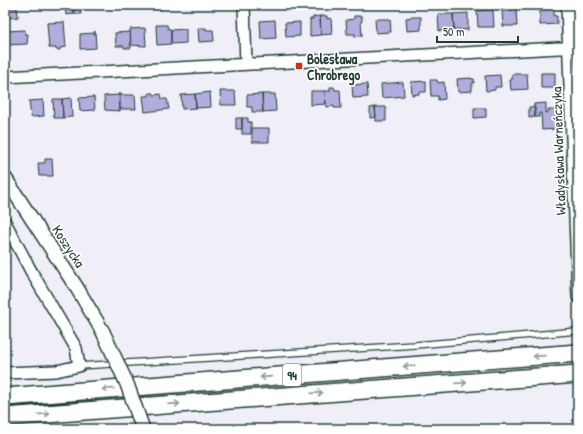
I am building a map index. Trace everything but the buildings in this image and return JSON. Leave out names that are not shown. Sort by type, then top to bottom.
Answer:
[{"type":"main road","name":"94","points":[[5,397],[578,353]]},
{"type":"main road","name":"94","points":[[5,416],[578,374]]},
{"type":"street","points":[[244,5],[246,64]]},
{"type":"street","name":"Władysława Warneńczyka","points":[[568,5],[574,47],[578,297]]},
{"type":"street","points":[[5,77],[574,47]]},
{"type":"street","name":"Koszycka","points":[[5,178],[77,288],[103,332],[127,384],[143,429]]},
{"type":"street","points":[[5,222],[31,271],[76,348],[79,366],[56,371],[5,373]]},
{"type":"lane","points":[[79,366],[415,345],[578,331]]},
{"type":"place","name":"Bolesława Chrobrego","points":[[299,66]]}]
